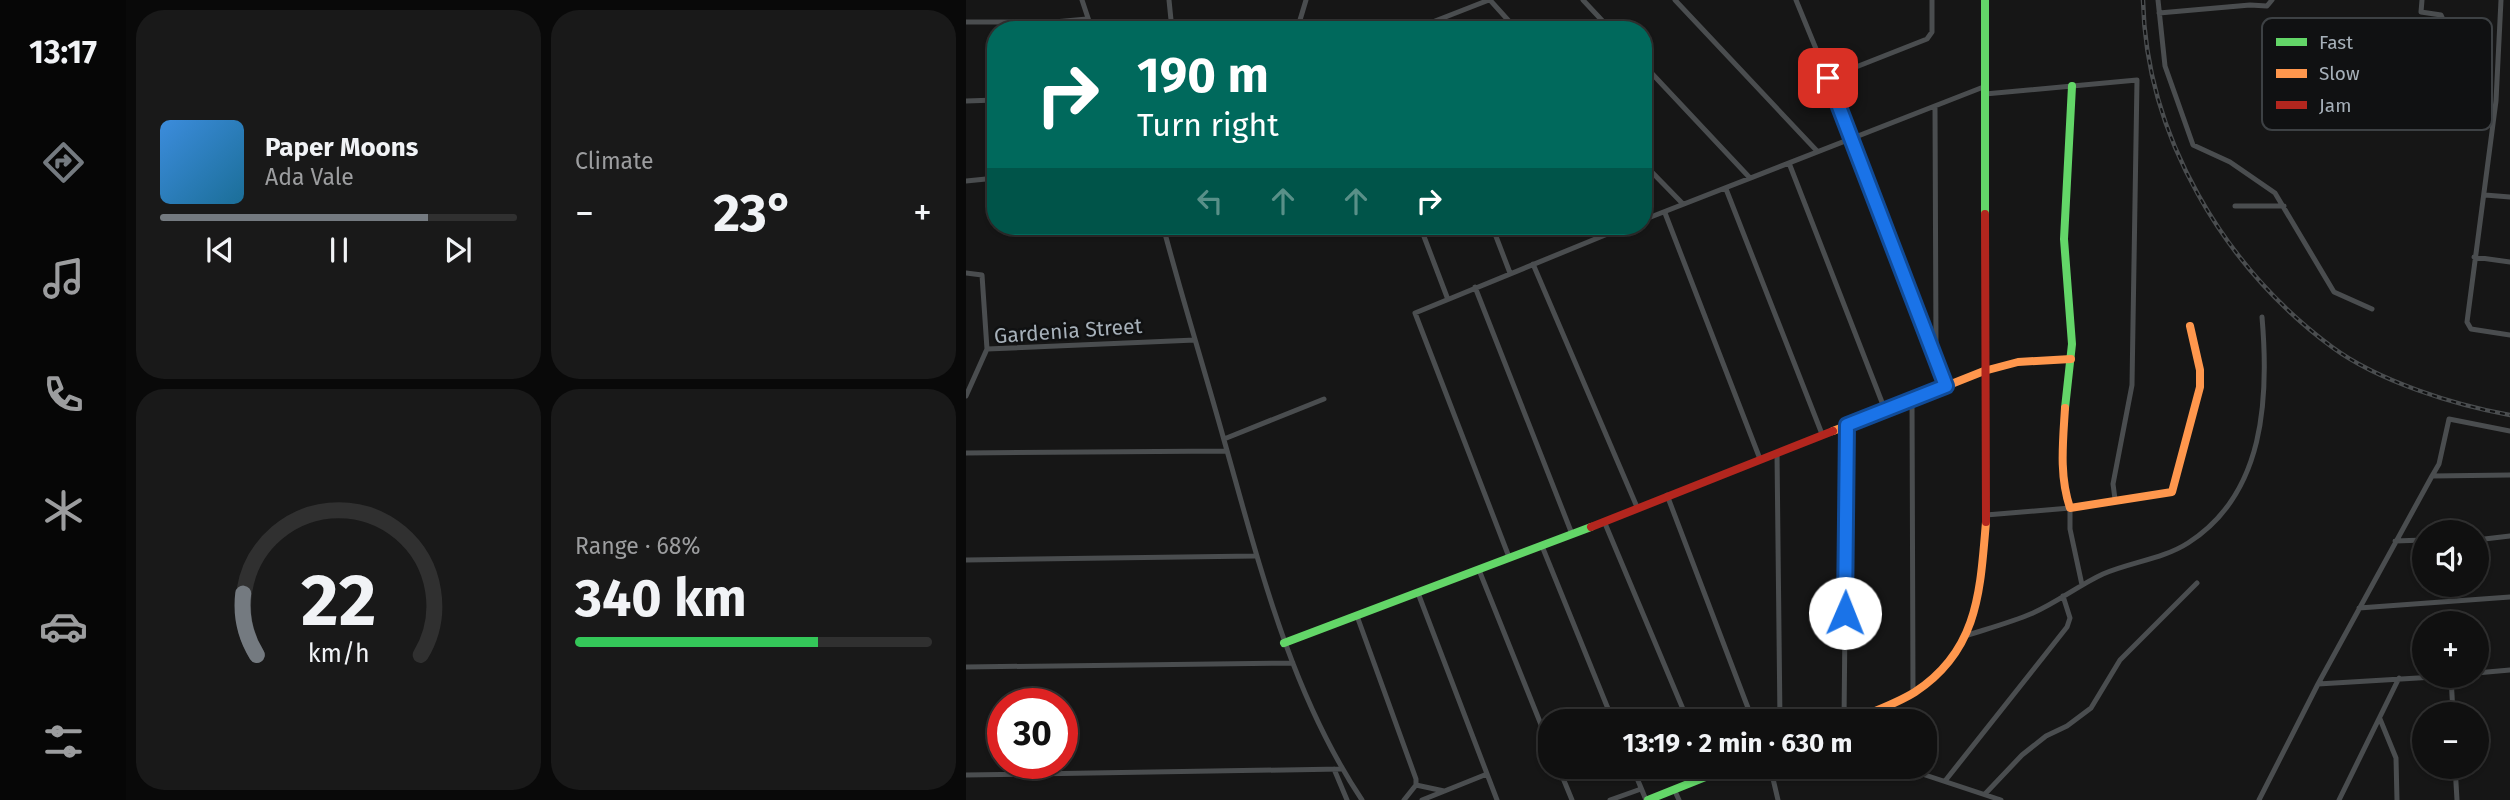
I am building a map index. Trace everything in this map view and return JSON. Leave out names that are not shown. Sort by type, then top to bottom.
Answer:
[{"type":"street","points":[[1065,21],[1087,19],[1082,0]]},
{"type":"street","points":[[1169,0],[1171,21]]},
{"type":"street","points":[[1300,21],[1306,0]]},
{"type":"street","points":[[1435,21],[1489,0],[1509,21]]},
{"type":"street","points":[[1583,0],[1603,21]]},
{"type":"street","points":[[1675,0],[1817,152]]},
{"type":"street","points":[[1796,0],[1853,139],[1946,386]]},
{"type":"street","points":[[1828,78],[1927,39],[1932,32],[1932,0]]},
{"type":"street","points":[[1879,709],[1913,694],[1937,675],[1968,635],[1980,581],[1986,515],[1985,0]]},
{"type":"street","points":[[2158,0],[2165,66],[2193,145],[2230,162],[2262,182],[2284,206],[2334,292],[2372,309]]},
{"type":"street","points":[[2159,13],[2267,6],[2272,0]]},
{"type":"street","points":[[2422,0],[2421,12],[2436,12],[2442,18]]},
{"type":"street","points":[[2501,0],[2499,68],[2485,195],[2474,257],[2468,326],[2510,335]]},
{"type":"street","points":[[966,22],[987,22]]},
{"type":"street","points":[[1652,74],[1750,178]]},
{"type":"street","points":[[1652,217],[1985,90],[2137,80],[2132,385],[2113,484],[2115,499]]},
{"type":"street","points":[[2072,86],[2064,191],[2071,359],[2066,385],[2062,468],[2064,491],[2070,508],[2070,529],[2082,584]]},
{"type":"street","points":[[966,101],[987,100]]},
{"type":"street","points":[[1935,107],[1936,355]]},
{"type":"street","points":[[1789,163],[1885,410]]},
{"type":"street","points":[[1652,172],[1683,204]]},
{"type":"street","points":[[966,181],[987,179]]},
{"type":"street","points":[[1726,189],[1822,434]]},
{"type":"street","points":[[2485,195],[2510,197]]},
{"type":"street","points":[[2235,206],[2284,206]]},
{"type":"street","points":[[1665,213],[1760,459]]},
{"type":"street","points":[[1166,235],[1255,556],[1284,643],[1337,769],[1347,800]]},
{"type":"street","points":[[1423,235],[1447,298]]},
{"type":"street","points":[[1495,235],[1510,273]]},
{"type":"street","points":[[1509,557],[1415,317],[1417,310],[1533,264],[1597,235]]},
{"type":"street","points":[[2474,257],[2510,262]]},
{"type":"street","points":[[1533,264],[1637,507]]},
{"type":"street","points":[[966,273],[982,275],[987,349]]},
{"type":"street","points":[[1475,287],[1572,534]]},
{"type":"street","points":[[1968,635],[2035,612],[2082,584],[2190,542],[2230,502],[2253,459],[2263,415],[2262,317]]},
{"type":"street","points":[[1986,515],[2070,508],[2115,499],[2167,496],[2175,487],[2200,387],[2200,370],[2190,326]]},
{"type":"street","name":"Gardenia Street","points":[[967,393],[987,349],[1195,340]]},
{"type":"street","points":[[1284,643],[1509,557],[1542,547],[1984,371],[2018,362],[2071,359]]},
{"type":"street","points":[[1224,439],[1324,399]]},
{"type":"street","points":[[1912,399],[1913,694]]},
{"type":"street","points":[[2259,800],[2318,684],[2439,464],[2449,419],[2510,431]]},
{"type":"street","points":[[1844,709],[1847,425]]},
{"type":"street","points":[[966,453],[1227,451]]},
{"type":"street","points":[[1777,453],[1780,709]]},
{"type":"street","points":[[2432,476],[2510,475]]},
{"type":"street","points":[[1667,495],[1748,709]]},
{"type":"street","points":[[1604,521],[1683,709]]},
{"type":"street","points":[[2489,538],[2510,536]]},
{"type":"street","points":[[2395,541],[2412,541]]},
{"type":"street","points":[[1542,547],[1608,709]]},
{"type":"street","points":[[966,560],[1255,556]]},
{"type":"street","points":[[1479,570],[1538,717]]},
{"type":"street","points":[[1985,794],[2022,755],[2091,708],[2120,660],[2197,583]]},
{"type":"street","points":[[1418,593],[1497,800]]},
{"type":"street","points":[[1945,781],[2067,627],[2070,618],[2063,596]]},
{"type":"street","points":[[2359,608],[2510,597]]},
{"type":"street","points":[[1357,616],[1415,774],[1416,785],[1404,800]]},
{"type":"street","points":[[966,667],[1293,663]]},
{"type":"street","points":[[2489,672],[2510,670]]},
{"type":"street","points":[[2339,800],[2399,678]]},
{"type":"street","points":[[2318,684],[2412,678]]},
{"type":"street","points":[[2380,719],[2396,758],[2397,800]]},
{"type":"street","points":[[966,775],[1337,769]]},
{"type":"street","points":[[1337,769],[1362,800]]},
{"type":"street","points":[[1422,800],[1487,774]]},
{"type":"street","points":[[1937,778],[2000,800]]},
{"type":"street","points":[[1563,779],[1572,800]]},
{"type":"street","points":[[1637,779],[1647,800],[1693,779]]},
{"type":"street","points":[[1773,779],[1778,800]]},
{"type":"street","points":[[2456,779],[2457,800]]},
{"type":"street","points":[[1416,785],[1444,791]]},
{"type":"street","points":[[1610,800],[1641,789]]},
{"type":"street","points":[[1674,789],[1679,800]]},
{"type":"railway","points":[[2143,0],[2148,51],[2159,100],[2176,148],[2198,194],[2226,238],[2257,278],[2293,315],[2332,347],[2371,371],[2441,398],[2510,415]]},
{"type":"traffic: fast","points":[[1985,0],[1985,214]]},
{"type":"traffic: fast","points":[[2065,408],[2072,344],[2064,239],[2072,86]]},
{"type":"traffic: fast","points":[[1284,643],[1591,527]]},
{"type":"traffic: fast","points":[[1648,800],[1700,779]]},
{"type":"traffic: slow","points":[[2065,408],[2063,471],[2070,508],[2172,492],[2200,387],[2200,370],[2190,326]]},
{"type":"traffic: slow","points":[[1833,431],[1984,371],[2018,362],[2071,359]]},
{"type":"traffic: slow","points":[[1880,709],[1915,692],[1936,675],[1964,638],[1978,595],[1986,522]]},
{"type":"traffic: jam","points":[[1985,214],[1986,522]]},
{"type":"traffic: jam","points":[[1591,527],[1833,431]]},
{"type":"route","points":[[1828,78],[1946,386],[1847,425],[1845,613]]}]
